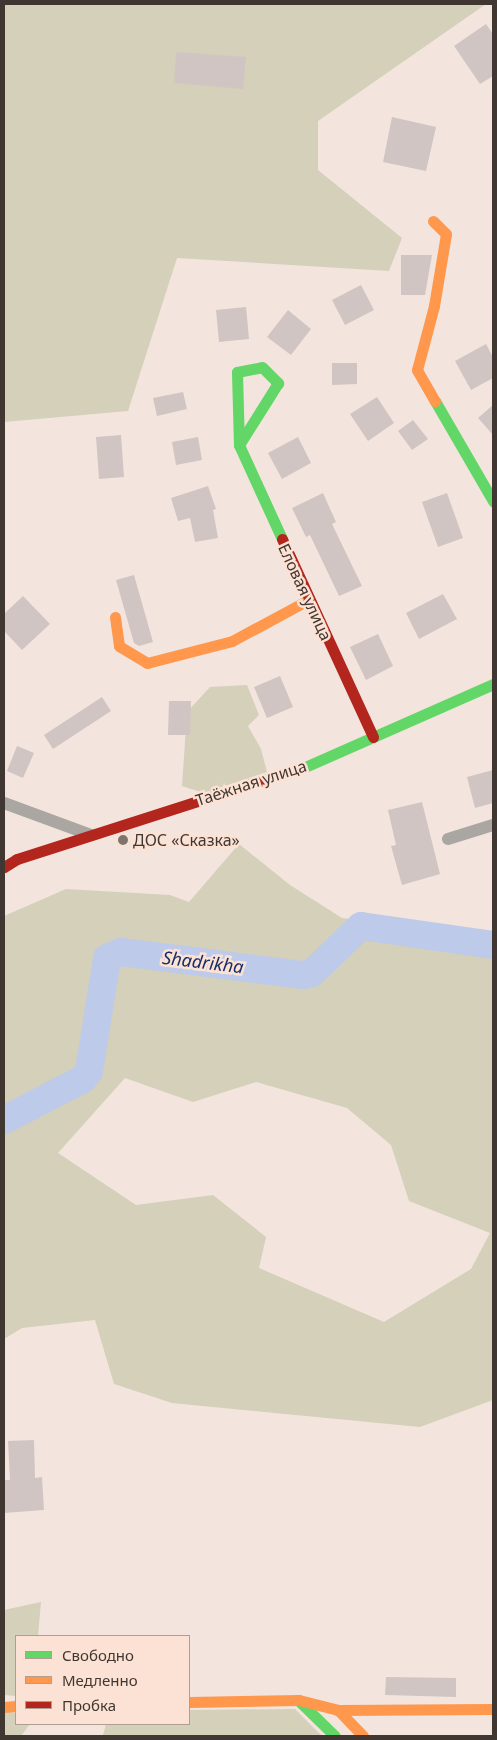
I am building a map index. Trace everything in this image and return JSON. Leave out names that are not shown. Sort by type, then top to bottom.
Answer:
[{"type":"street","points":[[433,221],[446,234],[434,306],[417,370],[493,501]]},
{"type":"street","name":"Еловая улица","points":[[239,445],[278,383],[262,367],[237,372],[239,445],[308,600],[373,737]]},
{"type":"street","points":[[115,617],[119,646],[147,663],[232,640],[308,600]]},
{"type":"street","name":"Таёжная улица","points":[[4,867],[17,859],[304,767],[493,684]]},
{"type":"street","points":[[4,803],[91,835]]},
{"type":"street","points":[[448,839],[493,825]]},
{"type":"street","points":[[190,1702],[299,1700],[338,1710],[493,1709]]},
{"type":"street","points":[[299,1700],[335,1736]]},
{"type":"street","points":[[338,1710],[363,1736]]},
{"type":"shaded area","points":[[4,4],[486,4],[318,121],[318,170],[402,238],[389,271],[177,258],[128,411],[4,422]]},
{"type":"shaded area","points":[[247,685],[259,715],[248,726],[261,749],[267,772],[204,793],[182,786],[187,712],[210,687]]},
{"type":"shaded area","points":[[239,844],[290,885],[342,918],[493,935],[493,1400],[420,1427],[172,1403],[114,1384],[95,1320],[22,1328],[4,1339],[4,916],[66,889],[170,895],[189,902]],"holes":[[[125,1078],[193,1102],[256,1082],[347,1108],[391,1145],[409,1201],[490,1233],[471,1269],[384,1322],[259,1268],[266,1237],[213,1195],[136,1205],[58,1153]]]},
{"type":"shaded area","points":[[41,1602],[38,1635],[15,1635],[15,1696],[4,1695],[4,1610]]},
{"type":"shaded area","points":[[295,1709],[322,1736],[93,1736],[103,1735],[106,1725],[190,1725],[190,1710]]},
{"type":"shaded area","points":[[4,1711],[15,1713],[15,1725],[29,1725],[21,1736],[4,1736]]},
{"type":"building","points":[[486,24],[493,34],[493,76],[480,84],[454,46]]},
{"type":"building","points":[[176,52],[246,57],[243,89],[174,83]]},
{"type":"building","points":[[392,117],[436,127],[426,171],[383,162]]},
{"type":"building","points":[[401,255],[432,255],[425,295],[401,295]]},
{"type":"building","points":[[361,285],[374,310],[345,325],[332,300]]},
{"type":"building","points":[[246,307],[249,339],[219,342],[216,310]]},
{"type":"building","points":[[288,310],[311,329],[291,355],[267,337]]},
{"type":"building","points":[[486,344],[493,357],[493,378],[471,390],[455,361]]},
{"type":"building","points":[[332,363],[357,363],[357,384],[332,385]]},
{"type":"building","points":[[183,392],[187,409],[157,416],[153,398]]},
{"type":"building","points":[[377,397],[394,423],[368,441],[350,414]]},
{"type":"building","points":[[493,405],[493,435],[478,418]]},
{"type":"building","points":[[413,420],[428,439],[412,450],[398,431]]},
{"type":"building","points":[[121,435],[124,477],[99,479],[96,437]]},
{"type":"building","points":[[198,437],[202,460],[176,465],[172,442]]},
{"type":"building","points":[[298,437],[311,463],[282,479],[268,453]]},
{"type":"building","points":[[208,486],[216,509],[213,510],[218,538],[195,542],[190,518],[178,521],[171,498]]},
{"type":"building","points":[[323,493],[336,522],[332,524],[362,586],[339,596],[310,535],[306,537],[292,508]]},
{"type":"building","points":[[447,493],[463,538],[438,547],[422,502]]},
{"type":"building","points":[[134,575],[153,642],[139,646],[134,643],[116,580]]},
{"type":"building","points":[[443,594],[457,619],[419,639],[406,613]]},
{"type":"building","points":[[23,596],[50,624],[22,650],[4,631],[4,614]]},
{"type":"building","points":[[378,634],[393,666],[366,680],[350,647]]},
{"type":"building","points":[[280,676],[293,707],[267,718],[254,687]]},
{"type":"building","points":[[102,697],[111,711],[53,749],[44,735]]},
{"type":"building","points":[[169,701],[191,701],[190,735],[168,735]]},
{"type":"building","points":[[17,746],[34,753],[23,778],[7,771]]},
{"type":"building","points":[[493,770],[493,803],[475,808],[467,777]]},
{"type":"building","points":[[422,802],[440,874],[402,885],[391,846],[396,845],[388,810]]},
{"type":"building","points":[[34,1440],[35,1478],[42,1477],[44,1510],[4,1513],[4,1480],[10,1480],[8,1441]]},
{"type":"building","points":[[386,1677],[456,1678],[456,1697],[385,1695]]},
{"type":"waterway","name":"Shadrikha","points":[[4,1120],[83,1079],[89,1071],[107,958],[121,952],[304,975],[312,973],[361,926],[493,945]]},
{"type":"traffic: fast","points":[[239,445],[237,372],[262,367],[278,383],[239,445],[282,539]]},
{"type":"traffic: fast","points":[[435,401],[493,501]]},
{"type":"traffic: fast","points":[[263,780],[305,767],[493,684]]},
{"type":"traffic: fast","points":[[299,1701],[335,1736]]},
{"type":"traffic: slow","points":[[433,221],[446,234],[434,306],[417,370],[435,401]]},
{"type":"traffic: slow","points":[[115,617],[119,646],[147,663],[232,641],[308,600]]},
{"type":"traffic: slow","points":[[190,1702],[299,1700],[338,1710],[493,1709]]},
{"type":"traffic: slow","points":[[4,1707],[15,1706]]},
{"type":"traffic: slow","points":[[338,1710],[363,1736]]},
{"type":"traffic: jam","points":[[282,539],[373,737]]},
{"type":"traffic: jam","points":[[4,867],[17,859],[263,780]]},
{"type":"place","name":"ДОС «Сказка»","points":[[123,840]]}]
